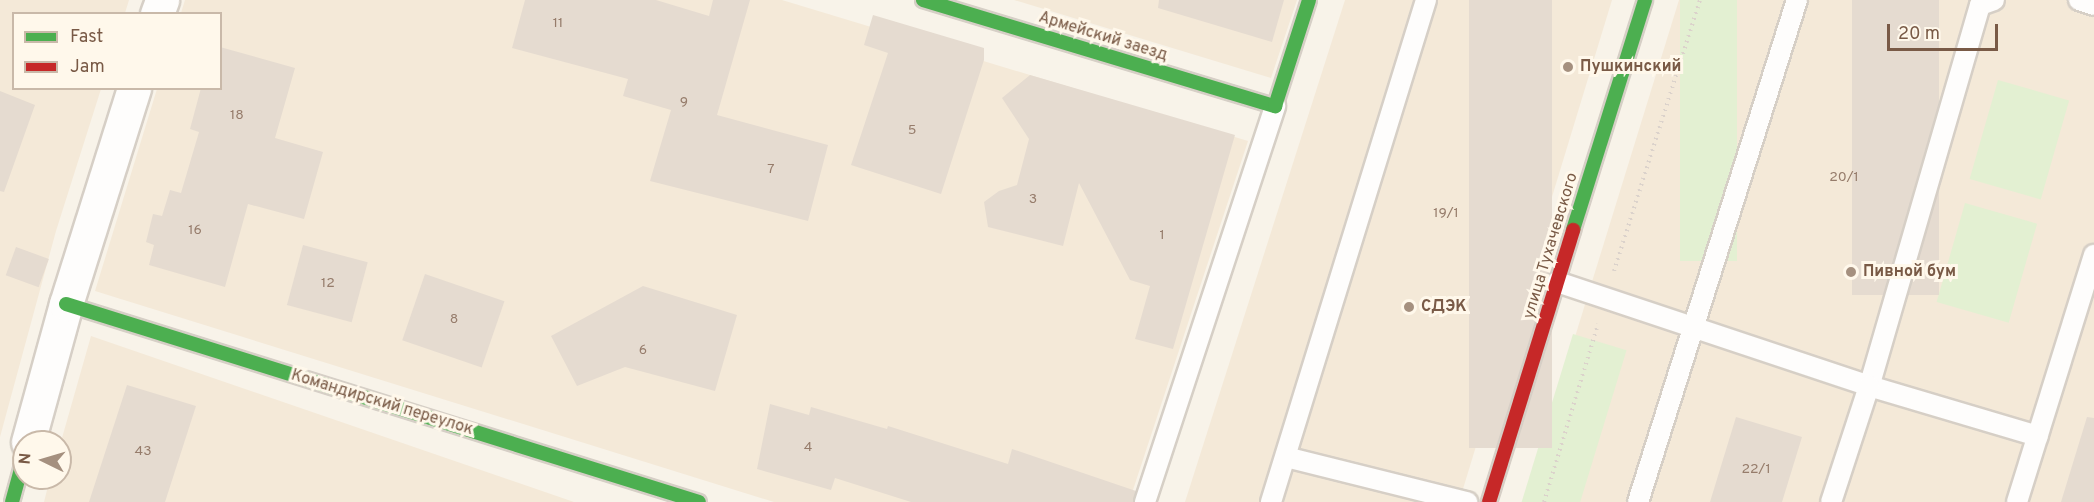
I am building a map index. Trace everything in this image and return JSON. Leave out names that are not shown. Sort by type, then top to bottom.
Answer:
[{"type":"street","name":"Армейский заезд","points":[[923,0],[1275,106]]},
{"type":"street","points":[[1275,106],[1309,0]]},
{"type":"street","name":"улица Тухачевского","points":[[1489,502],[1645,0]]},
{"type":"street","points":[[31,430],[66,304],[133,90]]},
{"type":"street","name":"Командирский переулок","points":[[66,304],[699,502]]},
{"type":"lane","points":[[1271,502],[1426,0]]},
{"type":"lane","points":[[1638,502],[1797,0]]},
{"type":"lane","points":[[1831,502],[1869,386],[1980,5],[1994,0]]},
{"type":"lane","points":[[2079,0],[2094,5]]},
{"type":"lane","points":[[1145,502],[1275,106]]},
{"type":"lane","points":[[2017,502],[2094,255]]},
{"type":"lane","points":[[1557,282],[1692,329],[1869,386],[2038,436]]},
{"type":"lane","points":[[1286,457],[1467,502]]},
{"type":"path","points":[[1544,502],[1605,299],[1700,0]]},
{"type":"shaded area","points":[[0,0],[129,0],[125,12],[12,12],[12,90],[101,90],[56,231],[0,437]]},
{"type":"shaded area","points":[[185,0],[782,0],[1248,141],[1129,502],[774,502],[95,291],[157,90],[222,90],[222,12],[181,12]]},
{"type":"shaded area","points":[[1014,0],[1297,0],[1271,78]]},
{"type":"shaded area","points":[[1345,0],[1612,0],[1459,502],[1185,502]]},
{"type":"shaded area","points":[[1679,0],[2094,0],[2094,502],[1524,502]]},
{"type":"shaded area","points":[[91,336],[574,502],[44,502],[47,490],[72,490],[72,430],[64,430]]},
{"type":"green space","points":[[1680,0],[1737,0],[1737,261],[1680,261]]},
{"type":"green space","points":[[1998,80],[2069,100],[2041,199],[1970,179]]},
{"type":"green space","points":[[1965,203],[2037,224],[2009,323],[1937,302]]},
{"type":"green space","points":[[1573,334],[1627,350],[1580,502],[1522,502]]},
{"type":"building","points":[[525,0],[656,0],[709,16],[713,0],[750,0],[717,115],[828,145],[808,221],[650,181],[671,110],[623,96],[628,79],[512,48]]},
{"type":"building","points":[[1159,0],[1284,0],[1272,42],[1158,8]]},
{"type":"building","points":[[1469,0],[1552,0],[1552,448],[1469,448]]},
{"type":"building","points":[[1852,0],[1939,0],[1939,295],[1852,295]]},
{"type":"building","points":[[873,15],[984,48],[984,60],[941,194],[851,165],[888,53],[864,45]]},
{"type":"building","points":[[222,48],[295,68],[275,138],[323,152],[304,219],[248,204],[225,287],[149,265],[154,245],[146,242],[153,214],[162,216],[170,190],[181,193],[199,132],[190,129],[200,90],[222,90]]},
{"type":"building","points":[[1030,75],[1235,135],[1173,349],[1135,339],[1150,286],[1130,280],[1079,183],[1063,246],[988,227],[984,202],[999,191],[1017,185],[1029,139],[1002,98]]},
{"type":"building","points":[[0,91],[35,105],[4,192],[0,191]]},
{"type":"building","points":[[303,245],[368,262],[352,322],[287,305]]},
{"type":"building","points":[[16,247],[49,259],[39,287],[6,275]]},
{"type":"building","points":[[425,274],[504,301],[482,368],[402,340]]},
{"type":"building","points":[[643,286],[737,315],[715,391],[625,367],[577,386],[551,336]]},
{"type":"building","points":[[127,385],[196,406],[165,502],[89,502]]},
{"type":"building","points":[[770,404],[809,415],[811,407],[887,429],[888,426],[1008,464],[1012,449],[1136,491],[1133,502],[911,502],[835,478],[831,490],[757,469]]},
{"type":"building","points":[[1736,417],[1802,437],[1782,502],[1710,502]]},
{"type":"building","points":[[2087,417],[2094,418],[2094,502],[2061,502]]},
{"type":"traffic: fast","points":[[923,0],[1275,106],[1309,0]]},
{"type":"traffic: fast","points":[[1573,230],[1645,0]]},
{"type":"traffic: fast","points":[[66,304],[699,502]]},
{"type":"traffic: fast","points":[[12,502],[15,490]]},
{"type":"traffic: jam","points":[[1489,502],[1573,230]]},
{"type":"place","name":"Пушкинский","points":[[1568,67]]},
{"type":"place","name":"Пивной бум","points":[[1851,272]]},
{"type":"place","name":"СДЭК","points":[[1409,307]]}]
